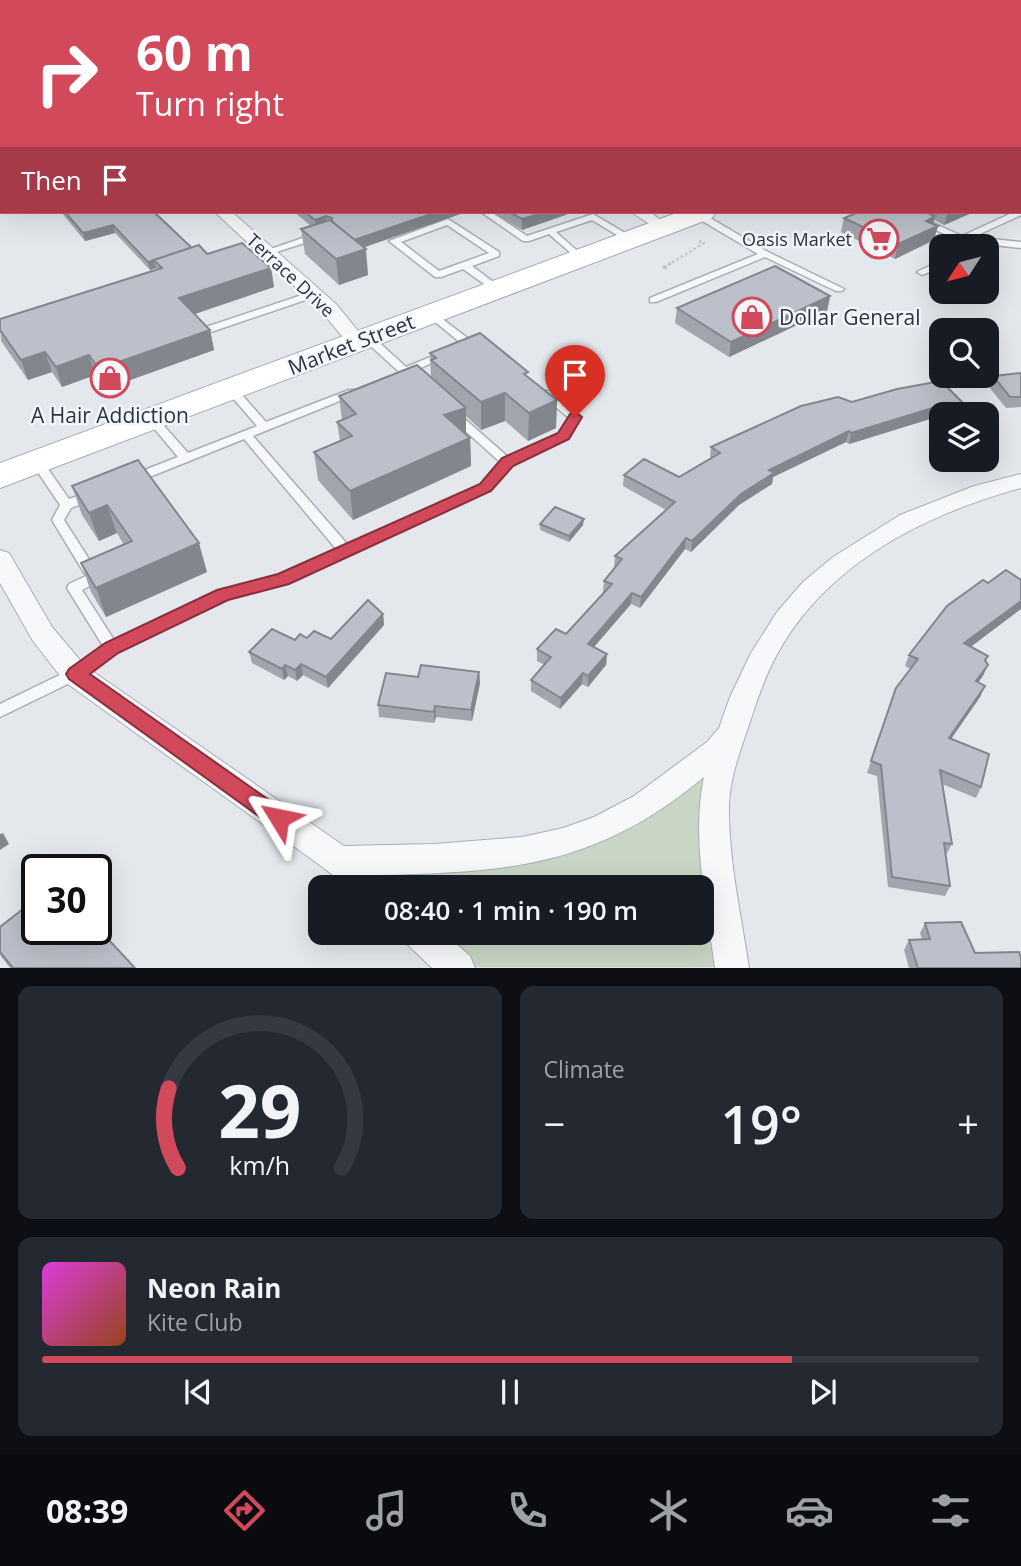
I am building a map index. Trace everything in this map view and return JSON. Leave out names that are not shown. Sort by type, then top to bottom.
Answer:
[{"type":"main road","name":"Market Street","points":[[0,476],[580,258],[644,226],[700,222]]},
{"type":"street","name":"Terrace Drive","points":[[225,214],[255,246],[330,308],[362,340]]},
{"type":"street","points":[[732,968],[719,874],[714,803],[727,740],[746,691],[766,651],[790,616],[845,560],[878,536],[951,500],[1021,481]]},
{"type":"street","points":[[0,559],[38,630],[52,650],[75,674],[339,861],[355,875]]},
{"type":"street","points":[[339,861],[487,858],[527,852],[573,840],[615,823],[654,802],[727,740]]},
{"type":"street","points":[[432,945],[458,968]]},
{"type":"lane","points":[[488,214],[526,239],[593,217],[644,226]]},
{"type":"lane","points":[[906,214],[946,234]]},
{"type":"lane","points":[[981,234],[1017,214]]},
{"type":"lane","points":[[449,222],[496,254],[464,265],[438,275],[394,240],[449,222]]},
{"type":"lane","points":[[700,222],[839,289]]},
{"type":"lane","points":[[550,231],[580,258]]},
{"type":"lane","points":[[255,246],[328,232]]},
{"type":"lane","points":[[999,244],[1021,244]]},
{"type":"lane","points":[[653,300],[765,254]]},
{"type":"lane","points":[[464,265],[496,289]]},
{"type":"lane","points":[[922,272],[929,269]]},
{"type":"lane","points":[[210,329],[314,294]]},
{"type":"lane","points":[[392,376],[476,346],[432,314]]},
{"type":"lane","points":[[362,340],[415,380]]},
{"type":"lane","points":[[0,711],[75,674],[111,648],[223,595],[283,580],[486,487],[507,462],[564,436],[575,417],[533,383]]},
{"type":"lane","points":[[126,482],[366,386]]},
{"type":"lane","points":[[232,389],[265,428]]},
{"type":"lane","points":[[446,407],[507,462]]},
{"type":"lane","points":[[152,419],[186,458]]},
{"type":"lane","points":[[246,435],[346,551]]},
{"type":"lane","points":[[37,462],[66,505]]},
{"type":"lane","points":[[102,491],[66,505],[58,520],[94,578],[74,588],[111,648]]},
{"type":"path","points":[[667,268],[664,267],[704,243],[700,222]]},
{"type":"green space","points":[[727,740],[732,967],[458,967],[433,945],[714,945],[714,875],[355,875],[339,861],[573,840]]},
{"type":"building","points":[[67,214],[156,214],[192,248],[148,262],[113,225],[83,233]]},
{"type":"building","points":[[308,214],[431,214],[354,240],[332,222],[332,218],[326,216],[315,220]]},
{"type":"building","points":[[513,214],[538,214],[522,219]]},
{"type":"building","points":[[854,214],[930,214],[935,216],[926,221],[938,226],[898,244],[844,218]]},
{"type":"building","points":[[330,220],[366,249],[336,259],[301,229]]},
{"type":"building","points":[[242,243],[271,268],[179,298],[210,330],[99,369],[89,355],[56,367],[45,352],[21,360],[0,330],[0,319],[162,268],[154,260],[199,245],[207,254]]},
{"type":"building","name":"Dollar General","points":[[775,266],[830,296],[731,342],[677,308]]},
{"type":"building","points":[[480,333],[557,400],[529,413],[505,393],[481,402],[431,360],[436,358],[430,353]]},
{"type":"building","points":[[417,365],[466,408],[444,415],[470,438],[350,491],[314,452],[352,436],[337,422],[356,414],[339,396]]},
{"type":"building","points":[[1021,373],[1021,397],[1010,397],[999,383],[999,375]]},
{"type":"building","points":[[929,383],[929,388],[948,388],[962,402],[929,402],[929,409],[851,433],[849,431],[769,470],[774,473],[741,494],[692,541],[686,538],[641,597],[632,593],[588,644],[607,654],[588,676],[583,673],[561,698],[531,680],[551,657],[537,649],[556,629],[566,634],[612,584],[604,581],[622,559],[615,556],[675,502],[624,475],[644,459],[679,477],[720,453],[711,447],[801,406],[838,397],[852,402]]},
{"type":"building","points":[[138,460],[199,543],[96,588],[81,563],[132,541],[107,505],[89,513],[72,486]]},
{"type":"building","points":[[555,507],[584,519],[569,536],[540,524]]},
{"type":"building","points":[[1006,570],[1021,580],[1021,601],[964,643],[988,656],[985,660],[988,665],[976,681],[985,686],[949,738],[989,754],[981,787],[940,770],[952,844],[944,843],[950,886],[892,877],[881,765],[871,761],[896,688],[918,659],[909,655],[947,606],[983,580],[988,583]]},
{"type":"building","points":[[368,600],[383,614],[326,677],[301,664],[295,670],[285,665],[282,669],[249,652],[272,629],[295,640],[300,634],[307,638],[314,631],[331,639]]},
{"type":"building","points":[[421,665],[479,672],[471,710],[435,706],[434,712],[378,705],[386,673],[418,677]]},
{"type":"building","points":[[21,911],[21,945],[112,943],[135,968],[13,968],[0,952],[0,927]]},
{"type":"building","points":[[961,922],[975,953],[1019,952],[1021,968],[918,968],[909,940],[930,939],[925,923]]},
{"type":"place","name":"Oasis Market","points":[[879,239]]},
{"type":"place","name":"Dollar General","points":[[752,317]]},
{"type":"place","name":"A Hair Addiction","points":[[110,378]]},
{"type":"route","points":[[279,818],[75,674],[111,648],[223,595],[283,580],[486,487],[507,462],[564,436],[575,417]]}]
